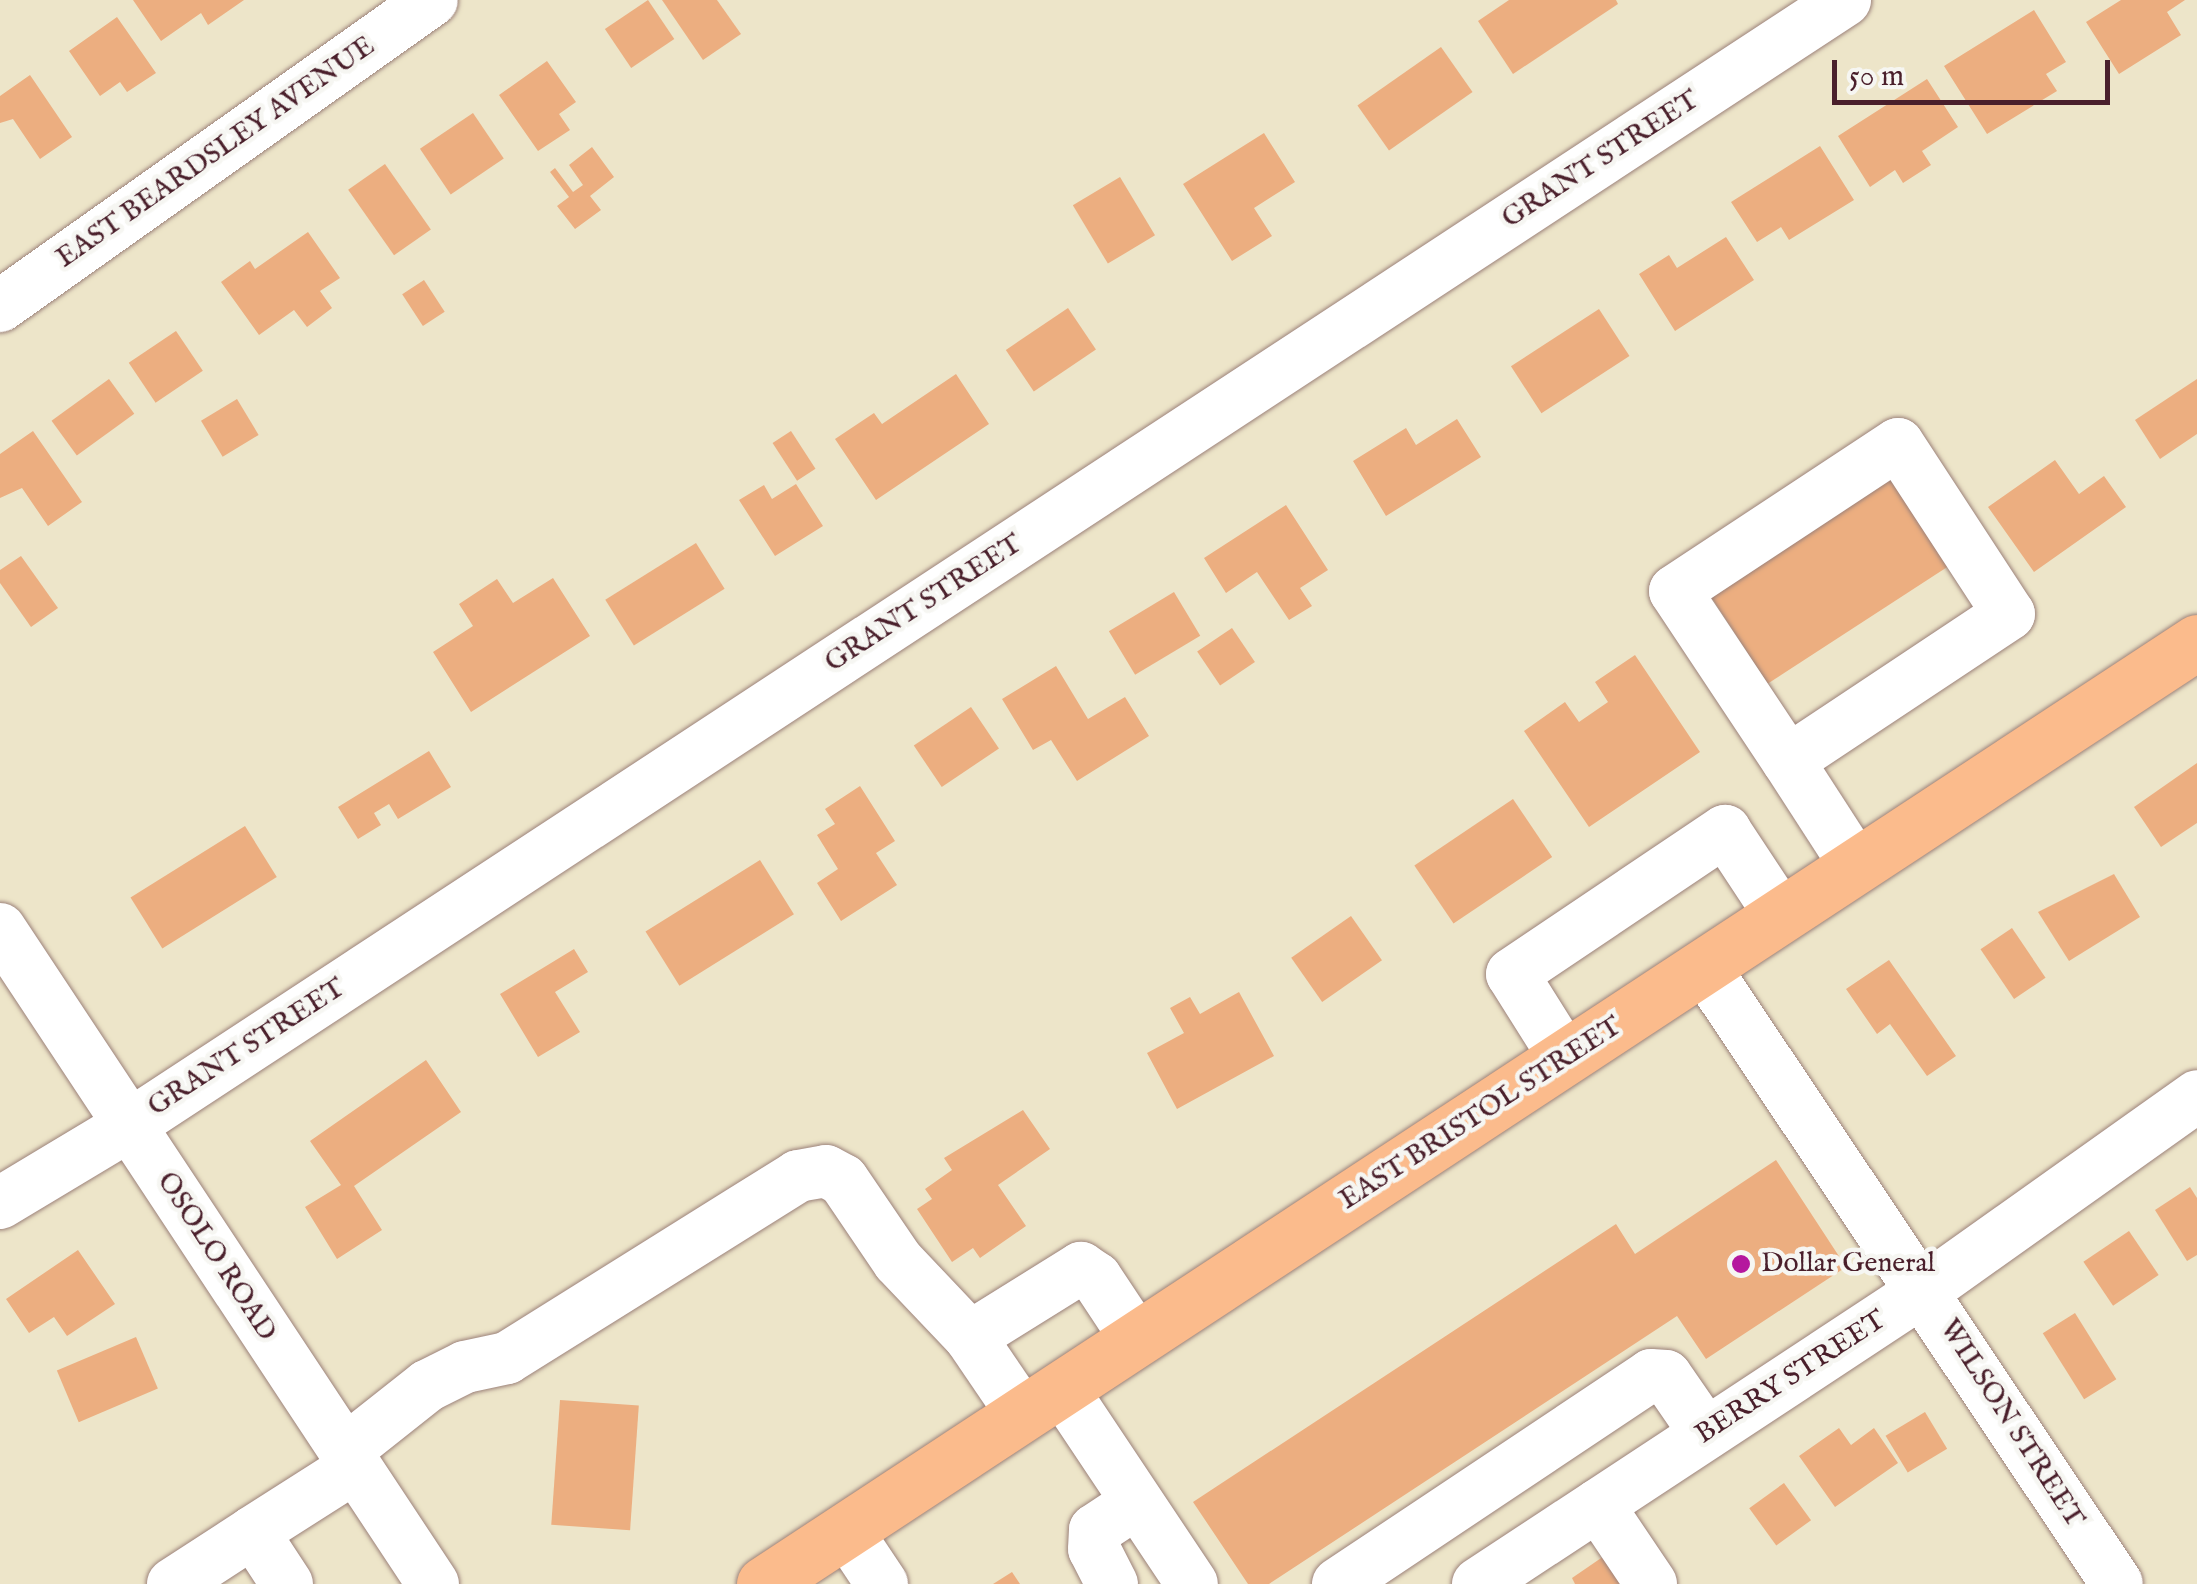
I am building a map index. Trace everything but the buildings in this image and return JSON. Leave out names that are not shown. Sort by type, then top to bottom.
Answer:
[{"type":"main road","name":"EAST BRISTOL STREET","points":[[793,1576],[846,1530],[2197,642]]},
{"type":"street","name":"EAST BEARDSLEY AVENUE","points":[[0,306],[432,0]]},
{"type":"street","name":"GRANT STREET","points":[[0,1203],[130,1125],[1845,0]]},
{"type":"street","points":[[1788,761],[2009,614],[1898,444],[1675,592],[1856,866]]},
{"type":"street","points":[[1565,1058],[1512,974],[1725,831],[1781,916]]},
{"type":"street","name":"OSOLO ROAD","points":[[0,929],[433,1584]]},
{"type":"street","name":"WILSON STREET","points":[[1704,966],[2117,1584]]},
{"type":"street","name":"BERRY STREET","points":[[1478,1584],[1923,1291],[2197,1096]]},
{"type":"street","points":[[173,1584],[253,1532],[350,1459],[427,1386],[465,1367],[507,1358],[798,1176],[826,1171],[843,1180],[898,1261],[970,1336],[1042,1402],[1136,1503],[1192,1584]]},
{"type":"street","points":[[970,1336],[1081,1268],[1096,1278],[1137,1340]]},
{"type":"street","points":[[1338,1584],[1651,1375],[1666,1376],[1706,1434]]},
{"type":"street","points":[[1112,1584],[1094,1549],[1095,1530],[1136,1503]]},
{"type":"street","points":[[1598,1505],[1650,1584]]},
{"type":"street","points":[[846,1530],[882,1584]]},
{"type":"street","points":[[253,1532],[288,1584]]},
{"type":"place","name":"Dollar General","points":[[1741,1264]]}]
